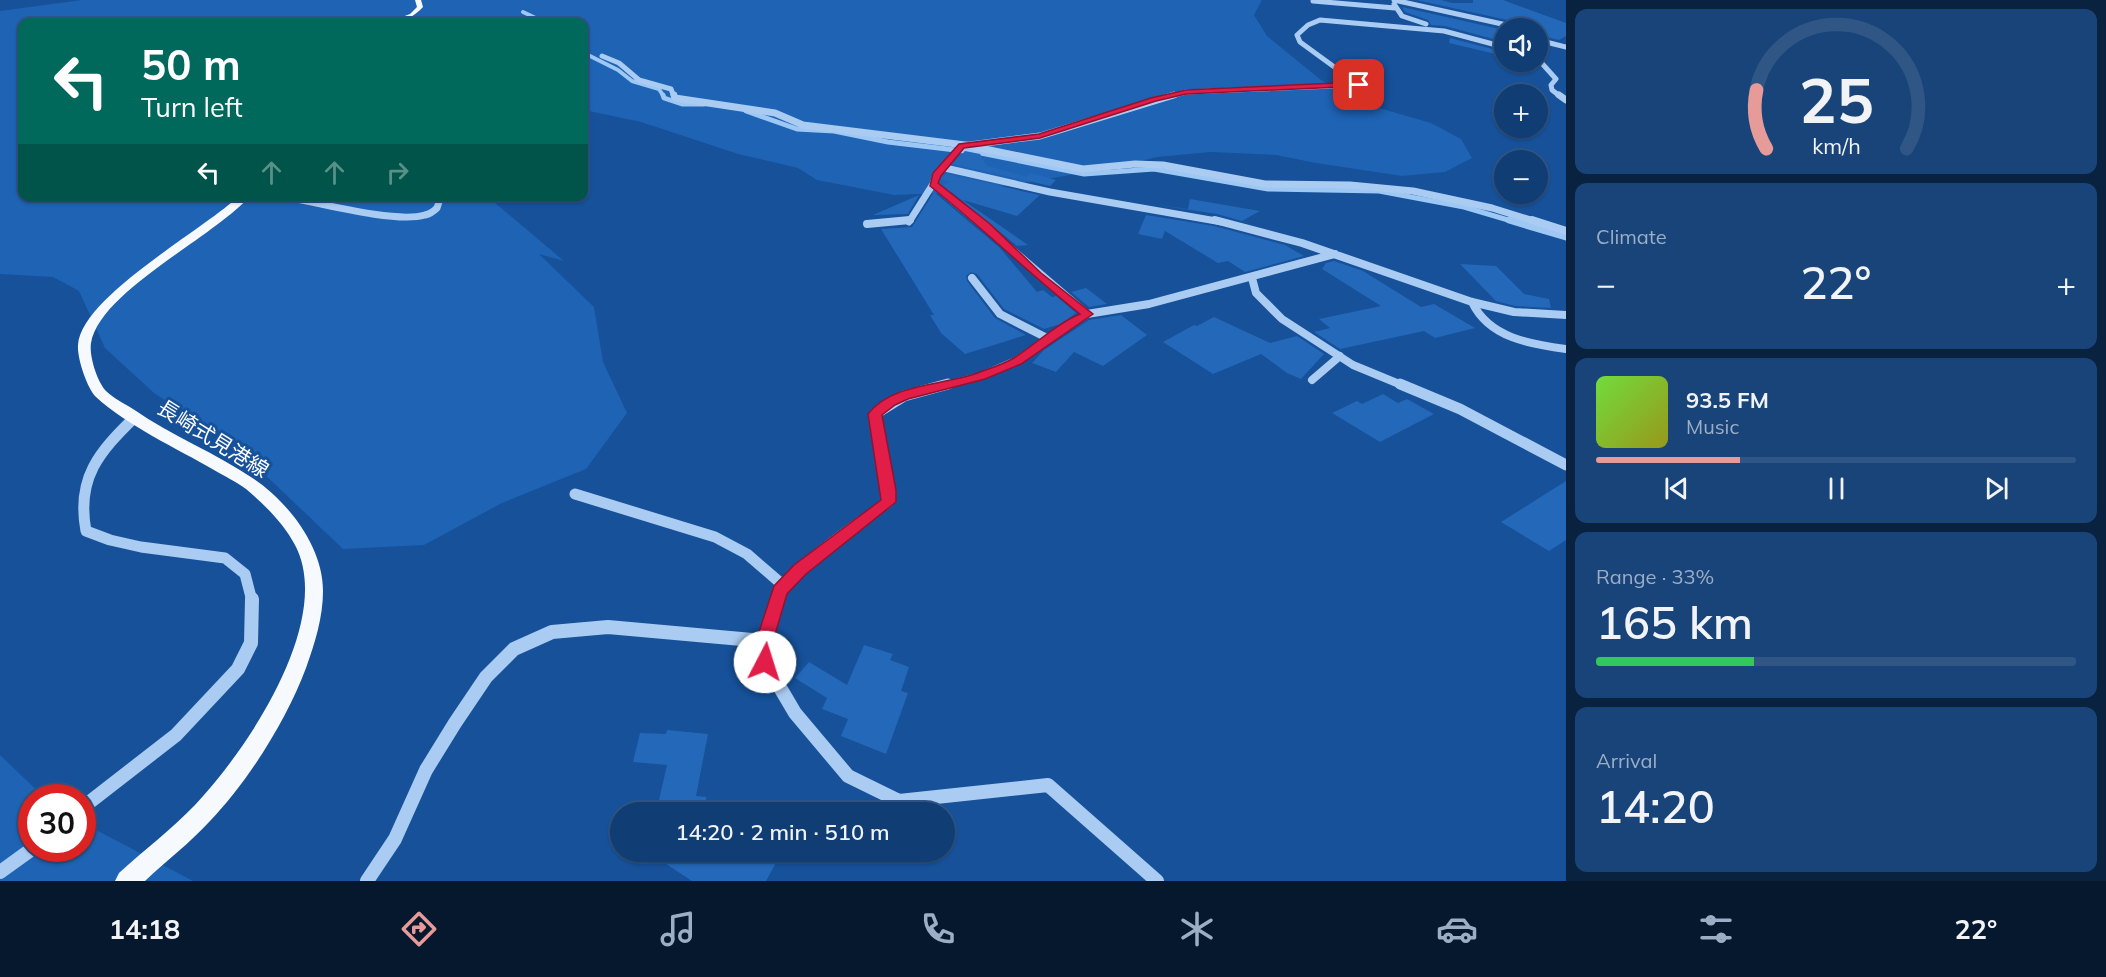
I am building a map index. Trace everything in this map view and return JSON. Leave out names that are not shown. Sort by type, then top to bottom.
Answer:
[{"type":"main road","points":[[401,18],[417,11],[420,7],[418,0]]},
{"type":"main road","name":"長崎式見港線","points":[[126,881],[203,813],[247,755],[284,699],[307,638],[314,591],[312,570],[303,543],[279,511],[250,484],[135,417],[100,393],[88,368],[84,344],[92,324],[119,291],[224,216],[240,201]]},
{"type":"street","points":[[1444,31],[1447,29],[1404,18],[1395,8],[1393,0],[1494,22]]},
{"type":"street","points":[[1313,1],[1395,8]]},
{"type":"street","points":[[867,224],[909,222],[933,184],[936,175],[962,148],[1040,136],[1153,100],[1186,92],[1359,85],[1300,42],[1297,35],[1308,25],[1320,20],[1444,31],[1494,44]]},
{"type":"street","points":[[1548,42],[1566,47]]},
{"type":"street","points":[[602,56],[619,63],[639,80],[671,89],[675,98],[708,101],[775,113],[803,125],[962,148],[1083,169],[1136,164],[1162,165],[1265,184],[1350,185],[1413,191],[1492,208],[1566,231]]},
{"type":"street","points":[[1548,70],[1556,79],[1551,85],[1552,90],[1566,100]]},
{"type":"street","points":[[945,168],[1050,192],[1251,228],[1335,254],[1472,302],[1514,312],[1566,315]]},
{"type":"street","points":[[933,184],[986,226],[1037,275],[1088,314]]},
{"type":"street","points":[[311,201],[383,216],[404,218],[430,213],[439,205],[440,201]]},
{"type":"street","points":[[1157,881],[1048,785],[899,801],[848,776],[795,712],[765,662],[764,641],[780,591],[784,586],[838,539],[888,502],[889,490],[875,414],[891,402],[904,396],[981,376],[1017,361],[1075,320],[1088,314],[1149,304],[1335,254]]},
{"type":"street","points":[[972,278],[1000,314],[1049,339]]},
{"type":"street","points":[[1252,278],[1256,293],[1269,308],[1353,365],[1460,409],[1566,465]]},
{"type":"street","points":[[1472,302],[1480,316],[1505,334],[1536,345],[1566,349]]},
{"type":"street","points":[[1312,380],[1340,356]]},
{"type":"street","points":[[96,797],[176,735],[238,669],[251,643],[252,603],[245,574],[225,558],[110,540],[86,531],[81,511],[87,474],[108,443],[135,417]]},
{"type":"street","points":[[576,494],[596,503],[708,535],[736,547],[784,586]]},
{"type":"street","points":[[367,881],[394,839],[426,770],[455,723],[486,676],[514,649],[552,632],[608,627],[764,641]]},
{"type":"street","points":[[0,872],[18,859]]},
{"type":"shaded area","points":[[82,0],[1262,0],[1254,15],[1267,36],[1321,80],[1358,102],[1431,123],[1461,139],[1472,158],[1445,172],[1402,176],[1276,155],[1211,152],[1157,157],[1113,168],[967,192],[894,195],[817,180],[798,168],[738,154],[641,122],[588,111],[588,18],[18,18],[18,201],[493,201],[564,261],[539,254],[594,307],[603,362],[627,413],[586,469],[502,503],[424,545],[343,549],[239,450],[154,393],[105,348],[79,291],[53,277],[0,274],[0,11]]},
{"type":"shaded area","points":[[0,755],[30,784],[18,784],[18,862],[96,862],[96,830],[193,881],[0,881]]},
{"type":"building","points":[[1416,0],[1473,3],[1473,0],[1503,0],[1566,23],[1566,36],[1559,40],[1548,37],[1548,18],[1498,18]]},
{"type":"building","points":[[1402,7],[1494,28],[1494,39],[1445,26],[1431,25],[1428,20],[1405,12]]},
{"type":"building","points":[[1450,38],[1494,49],[1494,54],[1449,43]]},
{"type":"building","points":[[965,151],[980,154],[986,165],[1026,177],[1031,173],[1056,180],[1050,186],[953,164]]},
{"type":"building","points":[[946,174],[1040,195],[1017,216],[963,200],[1028,245],[1017,246],[943,185],[950,182],[941,179]]},
{"type":"building","points":[[934,192],[1000,248],[1037,292],[1043,290],[1052,297],[1056,296],[1076,313],[1061,324],[1044,329],[1004,309],[977,274],[971,272],[966,276],[967,281],[995,318],[1026,335],[965,354],[941,333],[930,315],[934,315],[881,229],[912,227]]},
{"type":"building","points":[[919,195],[908,214],[873,215]]},
{"type":"building","points":[[1190,199],[1260,211],[1242,221],[1217,214],[1151,204],[1188,209]]},
{"type":"building","points":[[1146,215],[1214,226],[1285,245],[1304,256],[1245,272],[1228,261],[1218,263],[1165,231],[1162,239],[1138,234]]},
{"type":"building","points":[[1334,261],[1363,271],[1421,307],[1434,304],[1475,328],[1435,338],[1424,331],[1340,349],[1314,332],[1330,328],[1319,319],[1381,306],[1322,269],[1326,263]]},
{"type":"building","points":[[1460,264],[1496,266],[1524,294],[1549,299],[1551,308],[1515,306],[1496,301]]},
{"type":"building","points":[[1086,288],[1107,304],[1089,307],[1071,292]]},
{"type":"building","points":[[1121,315],[1147,335],[1103,366],[1074,352],[1056,372],[1032,363],[1044,350],[1089,320]]},
{"type":"building","points":[[1214,317],[1270,343],[1297,336],[1324,354],[1301,379],[1287,373],[1261,354],[1213,374],[1163,342]]},
{"type":"building","points":[[1383,394],[1398,403],[1407,399],[1434,414],[1380,442],[1332,413],[1357,401],[1362,404]]},
{"type":"building","points":[[1566,481],[1566,540],[1549,551],[1501,522]]},
{"type":"building","points":[[864,645],[893,654],[890,660],[909,667],[901,691],[908,693],[886,754],[841,736],[848,719],[822,709],[827,698],[795,678],[809,662],[847,685]]},
{"type":"building","points":[[667,730],[708,734],[696,796],[706,797],[706,802],[659,802],[667,765],[633,762],[640,733],[666,734]]},
{"type":"building","points":[[663,862],[776,862],[766,881],[692,881]]},
{"type":"waterway","points":[[523,12],[536,18]]},
{"type":"waterway","points":[[588,55],[618,70],[632,81],[659,89],[663,96]]},
{"type":"waterway","points":[[663,96],[682,104],[704,104]]},
{"type":"waterway","points":[[746,111],[797,129],[834,131],[888,142],[981,153],[1084,174],[1154,169],[1268,189],[1379,191],[1464,207],[1515,222]]},
{"type":"waterway","points":[[1509,220],[1566,237]]},
{"type":"route","points":[[765,662],[764,641],[780,591],[800,570],[888,502],[889,490],[875,414],[904,396],[981,376],[1017,361],[1075,320],[1088,314],[1037,275],[986,226],[933,184],[936,175],[945,168],[962,146],[1040,136],[1078,126],[1153,100],[1186,92],[1359,85]]}]
